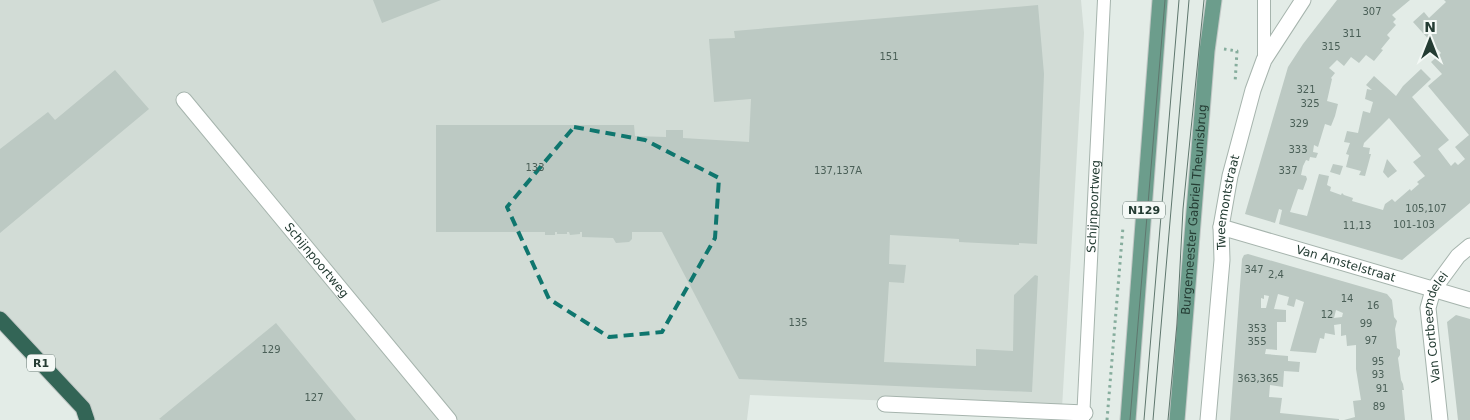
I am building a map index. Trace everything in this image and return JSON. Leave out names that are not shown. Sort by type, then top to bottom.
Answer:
[{"type":"highway","name":"R1","points":[[0,319],[83,408],[87,420]]},
{"type":"main road","name":"N129","points":[[1128,420],[1160,0]]},
{"type":"main road","name":"Burgemeester Gabriel Theunisbrug","points":[[1177,420],[1207,51],[1214,0]]},
{"type":"street","name":"Tweemontstraat","points":[[1208,420],[1222,260],[1221,227],[1238,144],[1253,90],[1264,60],[1303,0]]},
{"type":"street","name":"Schijnpoortweg","points":[[184,100],[449,420]]},
{"type":"street","name":"Van Amstelstraat","points":[[1221,227],[1470,300]]},
{"type":"street","name":"Van Cortbeemdelei","points":[[1440,420],[1428,308],[1433,290],[1458,256],[1470,246]]},
{"type":"street","name":"Schijnpoortweg","points":[[885,404],[1084,417]]},
{"type":"lane","name":"Schijnpoortweg","points":[[1084,417],[1104,0]]},
{"type":"lane","points":[[1264,0],[1264,60]]},
{"type":"path","points":[[1223,49],[1238,51],[1235,84]]},
{"type":"highlighted area","points":[[574,127],[645,140],[719,178],[715,238],[662,332],[609,337],[549,299],[507,207]]},
{"type":"shaded area","points":[[0,0],[1081,0],[1084,33],[1062,408],[750,395],[747,420],[83,420],[0,331]]},
{"type":"building","points":[[373,0],[441,0],[382,23]]},
{"type":"building","points":[[1337,0],[1410,0],[1392,15],[1396,19],[1393,22],[1396,25],[1387,35],[1390,38],[1374,61],[1366,55],[1359,63],[1351,57],[1344,66],[1337,60],[1329,68],[1335,73],[1331,78],[1327,101],[1338,104],[1335,116],[1331,126],[1325,124],[1318,147],[1314,145],[1313,152],[1318,153],[1316,158],[1310,157],[1309,161],[1306,160],[1303,166],[1301,175],[1306,176],[1307,179],[1303,190],[1298,189],[1290,212],[1307,216],[1319,174],[1329,176],[1327,185],[1331,187],[1330,191],[1341,195],[1342,193],[1353,198],[1352,201],[1383,210],[1385,204],[1392,199],[1395,202],[1410,189],[1411,191],[1419,184],[1417,182],[1425,176],[1413,162],[1421,156],[1389,118],[1364,143],[1363,147],[1370,148],[1369,154],[1371,154],[1365,176],[1359,175],[1361,171],[1346,167],[1349,155],[1346,154],[1350,143],[1344,142],[1347,131],[1358,133],[1363,111],[1370,113],[1373,102],[1365,99],[1367,89],[1372,90],[1366,85],[1374,76],[1396,96],[1403,86],[1421,69],[1431,79],[1412,97],[1449,140],[1438,149],[1451,166],[1455,162],[1458,165],[1465,159],[1455,147],[1469,135],[1428,86],[1442,74],[1431,62],[1441,53],[1413,22],[1424,12],[1429,18],[1446,2],[1444,0],[1470,0],[1470,203],[1402,260],[1279,224],[1282,210],[1279,209],[1275,223],[1245,214],[1288,67]]},
{"type":"building","points":[[1038,5],[1044,74],[1037,244],[959,242],[959,239],[890,235],[889,264],[906,265],[904,283],[889,282],[884,362],[976,366],[976,349],[1013,351],[1014,295],[1035,275],[1038,276],[1032,392],[739,379],[662,232],[632,232],[632,239],[629,242],[616,243],[613,238],[582,237],[582,232],[570,235],[569,232],[567,234],[557,234],[555,232],[555,235],[545,235],[545,232],[436,232],[436,125],[634,125],[635,136],[666,137],[666,130],[683,130],[683,138],[749,142],[751,99],[714,102],[709,39],[735,38],[734,31]]},
{"type":"building","points":[[115,70],[149,109],[0,233],[0,149],[48,112],[55,120]]},
{"type":"building","points":[[1387,159],[1397,171],[1388,178],[1383,172]]},
{"type":"building","points":[[1333,164],[1343,166],[1340,175],[1330,172]]},
{"type":"building","points":[[1248,254],[1387,294],[1392,300],[1394,317],[1397,321],[1395,329],[1397,348],[1400,350],[1398,358],[1404,390],[1402,390],[1405,420],[1344,420],[1355,417],[1353,401],[1361,400],[1356,369],[1356,345],[1347,346],[1346,335],[1341,336],[1341,324],[1334,325],[1335,335],[1325,333],[1324,339],[1320,338],[1316,353],[1290,351],[1304,302],[1296,299],[1294,307],[1287,305],[1289,297],[1278,294],[1274,309],[1286,310],[1286,322],[1277,322],[1277,350],[1266,349],[1265,354],[1288,356],[1288,361],[1300,362],[1299,372],[1284,371],[1283,387],[1270,385],[1269,397],[1282,398],[1280,413],[1339,420],[1230,420],[1242,259],[1244,255]],"holes":[[[1264,295],[1269,296],[1266,308],[1261,308],[1261,298],[1264,299]],[[1336,310],[1343,313],[1342,317],[1334,318]]]},
{"type":"building","points":[[1456,315],[1470,319],[1470,420],[1458,420],[1447,322]]},
{"type":"building","points":[[276,323],[356,420],[159,419]]},
{"type":"tram line","points":[[1130,420],[1165,0]]},
{"type":"tram line","points":[[1144,420],[1179,0]]},
{"type":"tram line","points":[[1153,420],[1189,0]]},
{"type":"tram line","points":[[1168,420],[1177,324],[1183,209],[1204,0]]}]
